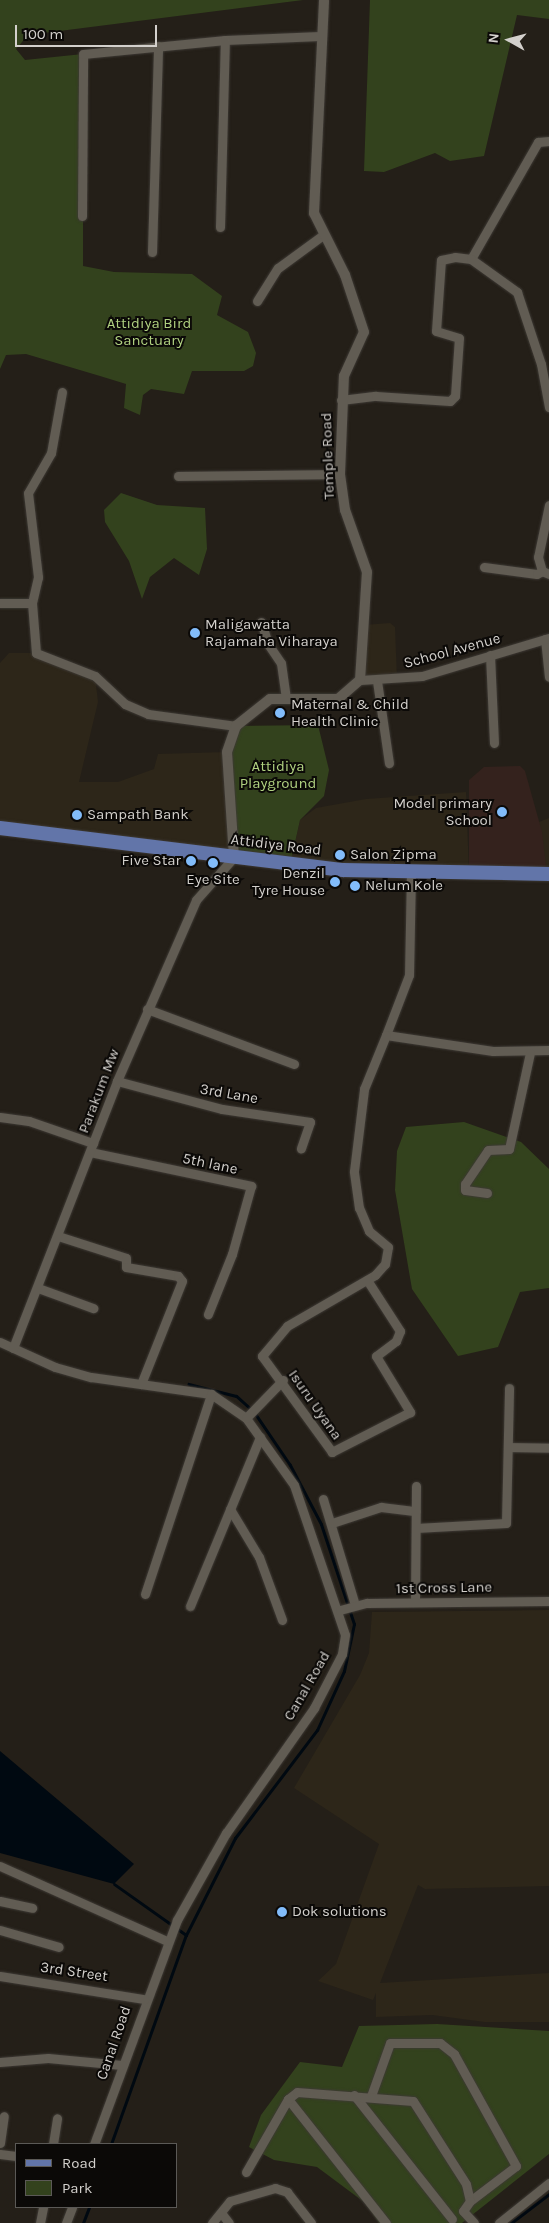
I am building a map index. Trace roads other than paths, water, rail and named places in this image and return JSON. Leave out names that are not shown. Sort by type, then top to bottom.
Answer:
[{"type":"main road","name":"Attidiya Road","points":[[0,828],[334,869],[549,874]]},
{"type":"street","name":"Temple Road","points":[[324,0],[320,36],[313,197],[323,235],[345,275],[364,332],[344,376],[341,400],[340,474],[345,510],[367,572],[360,680]]},
{"type":"street","points":[[82,216],[83,54],[225,40],[320,36]]},
{"type":"street","points":[[220,227],[225,40]]},
{"type":"street","points":[[152,252],[158,46]]},
{"type":"street","points":[[471,259],[538,142],[549,141]]},
{"type":"street","points":[[257,301],[278,268],[323,235]]},
{"type":"street","points":[[341,400],[376,396],[450,401],[455,396],[460,338],[436,331],[441,260],[471,259],[517,292],[545,364],[549,407]]},
{"type":"street","points":[[62,392],[52,453],[28,493],[38,577],[32,603],[36,654],[47,661],[95,676],[125,704],[148,714],[236,726]]},
{"type":"street","points":[[178,476],[340,474]]},
{"type":"street","points":[[484,567],[537,574],[546,572],[538,556],[549,505]]},
{"type":"street","points":[[0,603],[32,603]]},
{"type":"street","points":[[262,622],[268,644],[281,663],[286,697]]},
{"type":"street","points":[[547,638],[549,677]]},
{"type":"street","name":"School Avenue","points":[[360,680],[377,681],[422,676],[547,638]]},
{"type":"street","points":[[490,655],[494,743]]},
{"type":"street","points":[[234,857],[227,752],[236,726],[270,699],[286,697],[338,699],[360,680]]},
{"type":"street","points":[[377,681],[389,763]]},
{"type":"street","name":"Parakum Mw","points":[[13,1348],[38,1288],[117,1081],[196,900],[234,857]]},
{"type":"street","points":[[367,1280],[385,1264],[388,1247],[369,1231],[359,1208],[354,1171],[364,1089],[408,975],[411,872]]},
{"type":"street","points":[[147,1009],[294,1064]]},
{"type":"street","points":[[386,1035],[530,1053],[549,1050]]},
{"type":"street","points":[[487,1193],[465,1190],[465,1184],[488,1150],[509,1149],[530,1053]]},
{"type":"street","name":"3rd Lane","points":[[117,1081],[222,1109],[310,1122],[301,1148]]},
{"type":"street","points":[[0,1117],[30,1121],[92,1147]]},
{"type":"street","name":"5th lane","points":[[92,1147],[251,1186],[232,1254],[208,1314]]},
{"type":"street","points":[[58,1236],[126,1258],[126,1267],[178,1276],[182,1281],[141,1384]]},
{"type":"street","name":"Isuru Uyana","points":[[367,1280],[400,1330],[396,1341],[376,1356],[409,1407],[407,1417],[332,1452],[283,1380],[263,1363],[262,1356],[287,1326],[367,1280]]},
{"type":"street","points":[[38,1288],[93,1308]]},
{"type":"street","name":"Canal Road","points":[[0,1342],[55,1367],[141,1384],[211,1394],[249,1414],[260,1437],[294,1486],[348,1607],[342,1654],[314,1708],[226,1833],[172,1930],[144,1999],[94,2143]]},
{"type":"street","points":[[249,1414],[283,1380]]},
{"type":"street","points":[[416,1528],[500,1527],[506,1523],[510,1447],[509,1388]]},
{"type":"street","points":[[145,1594],[211,1394]]},
{"type":"street","points":[[190,1606],[260,1437]]},
{"type":"street","points":[[510,1447],[549,1448]]},
{"type":"street","points":[[415,1602],[416,1486]]},
{"type":"street","points":[[323,1499],[332,1523],[348,1607]]},
{"type":"street","points":[[332,1523],[381,1507],[416,1510]]},
{"type":"street","points":[[230,1509],[259,1557],[282,1620]]},
{"type":"street","name":"1st Cross Lane","points":[[348,1607],[415,1602],[549,1601]]},
{"type":"street","points":[[0,1866],[167,1942]]},
{"type":"street","points":[[0,1902],[32,1908]]},
{"type":"street","points":[[0,1930],[59,1947]]},
{"type":"street","name":"3rd Street","points":[[0,1976],[144,1999]]},
{"type":"street","points":[[354,2095],[450,2221],[463,2211],[470,2202],[516,2166],[454,2054],[440,2043],[390,2044],[371,2096]]},
{"type":"street","points":[[0,2062],[48,2058],[122,2066]]},
{"type":"street","points":[[246,2172],[288,2099],[297,2092],[371,2096],[413,2101],[420,2106],[466,2184],[470,2202]]},
{"type":"street","points":[[288,2099],[386,2223]]},
{"type":"street","points":[[0,2143],[4,2116]]},
{"type":"street","points":[[53,2143],[57,2118]]},
{"type":"street","points":[[0,2154],[15,2156]]},
{"type":"street","points":[[499,2223],[549,2183]]},
{"type":"street","points":[[212,2223],[222,2214],[230,2201],[275,2188],[287,2192],[311,2223]]},
{"type":"street","points":[[40,2223],[43,2208]]},
{"type":"street","points":[[66,2223],[72,2208]]},
{"type":"street","points":[[463,2211],[474,2223]]},
{"type":"street","points":[[222,2214],[229,2223]]},
{"type":"waterway","points":[[186,1935],[235,1838],[317,1730],[344,1671],[354,1624],[321,1524],[290,1465],[254,1412],[236,1396],[189,1384]]},
{"type":"waterway","points":[[111,2143],[186,1935],[114,1884]]},
{"type":"waterway","points":[[511,2223],[549,2194]]},
{"type":"waterway","points":[[83,2223],[89,2208]]},
{"type":"place","name":"Maligawatta Rajamaha Viharaya","points":[[195,633]]},
{"type":"place","name":"Maternal & Child Health Clinic","points":[[280,713]]},
{"type":"place","name":"Model primary School","points":[[502,812]]},
{"type":"place","name":"Sampath Bank","points":[[77,815]]},
{"type":"place","name":"Salon Zipma","points":[[340,855]]},
{"type":"place","name":"Five Star","points":[[191,861]]},
{"type":"place","name":"Eye Site","points":[[213,863]]},
{"type":"place","name":"Denzil Tyre House","points":[[335,882]]},
{"type":"place","name":"Nelum Kole","points":[[355,886]]},
{"type":"place","name":"Dok solutions","points":[[282,1912]]},
{"type":"park label","name":"Attidiya Bird Sanctuary","points":[[149,332]]},
{"type":"park label","name":"Attidiya Playground","points":[[278,774]]}]
